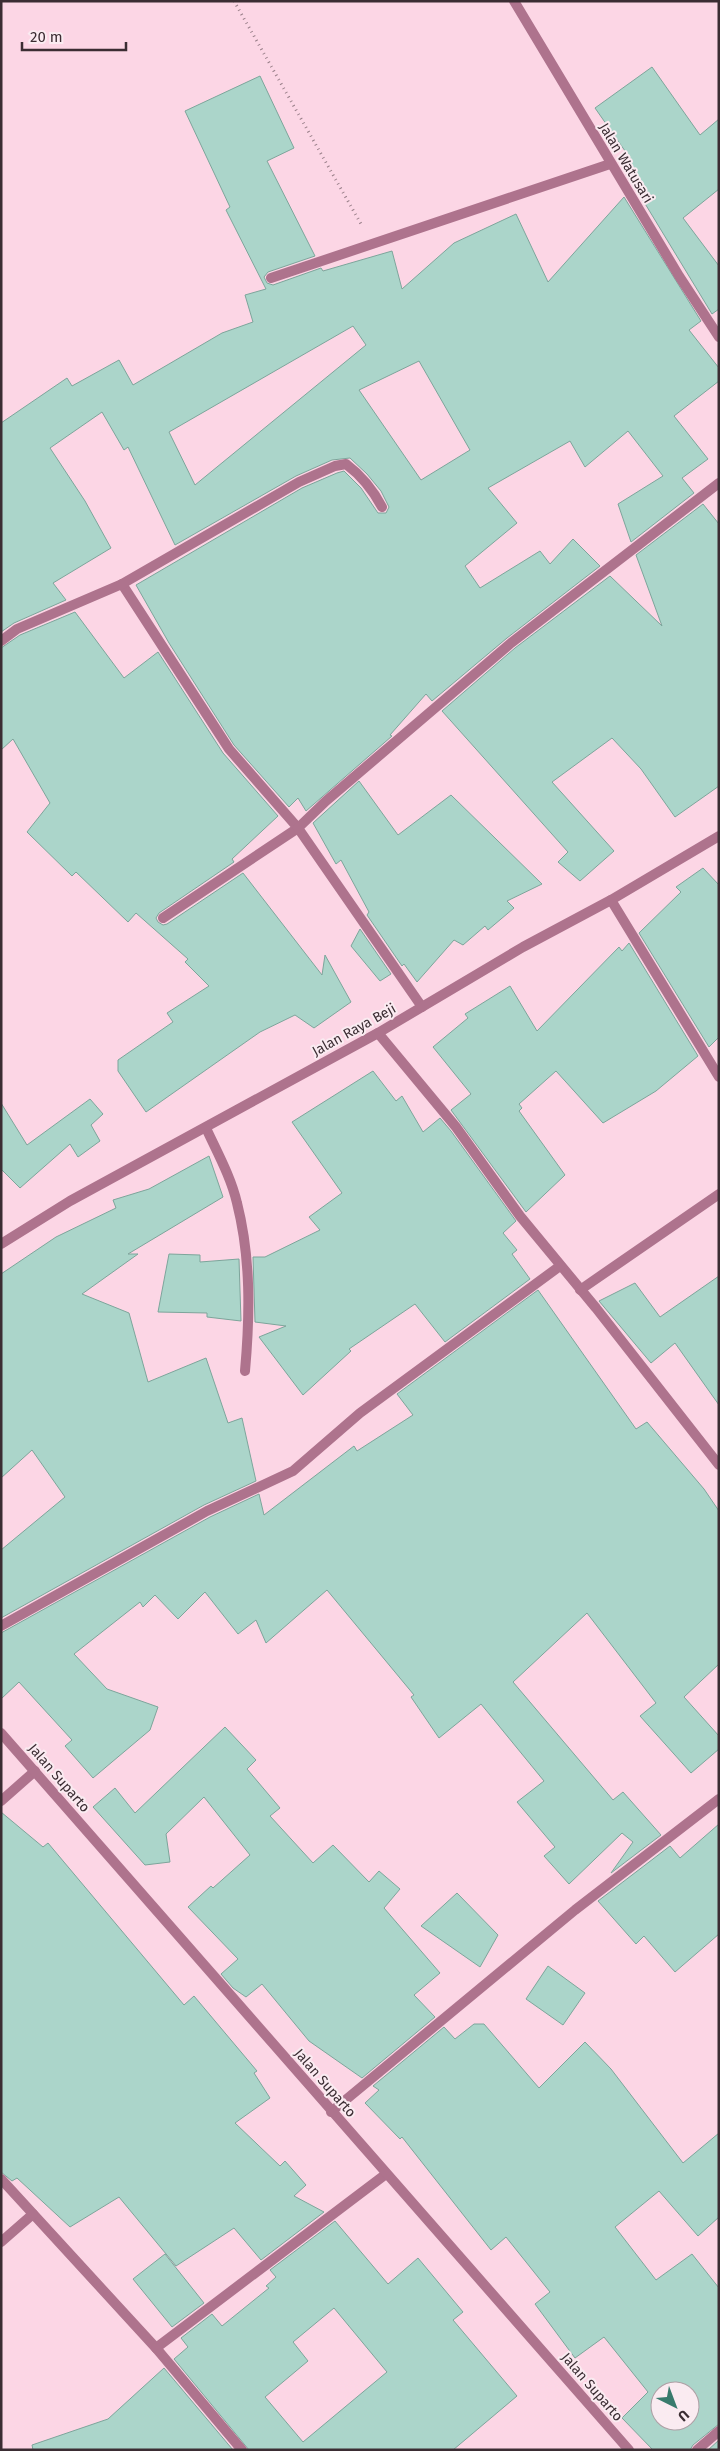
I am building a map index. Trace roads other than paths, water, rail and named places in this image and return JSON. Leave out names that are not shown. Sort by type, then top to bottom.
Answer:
[{"type":"street","name":"Jalan Watusari","points":[[514,1],[610,164],[679,276],[718,332]]},
{"type":"street","points":[[271,278],[610,164]]},
{"type":"street","points":[[1,642],[17,629],[122,584],[299,482],[335,466],[346,464],[356,471],[373,490],[382,507]]},
{"type":"street","points":[[163,918],[298,828],[333,794],[511,643],[719,483]]},
{"type":"street","points":[[122,584],[229,749],[298,828],[422,1007]]},
{"type":"street","name":"Jalan Raya Beji","points":[[1,1244],[70,1201],[378,1033],[523,947],[611,900],[719,836]]},
{"type":"street","points":[[611,900],[719,1077]]},
{"type":"street","points":[[378,1033],[456,1126],[520,1216],[719,1465]]},
{"type":"street","points":[[206,1128],[237,1202],[246,1256],[249,1320],[245,1371]]},
{"type":"street","points":[[580,1290],[719,1194]]},
{"type":"street","points":[[1,1626],[207,1511],[293,1471],[360,1413],[560,1266]]},
{"type":"street","name":"Jalan Suparto","points":[[1,1732],[331,2112],[629,2450]]},
{"type":"street","points":[[1,1801],[35,1772]]},
{"type":"street","points":[[331,2112],[541,1941],[575,1910],[719,1800]]},
{"type":"street","points":[[156,2348],[386,2174]]},
{"type":"street","points":[[1,2179],[156,2348],[242,2450]]},
{"type":"street","points":[[1,2242],[33,2214]]},
{"type":"street","points":[[697,2450],[719,2431]]}]
